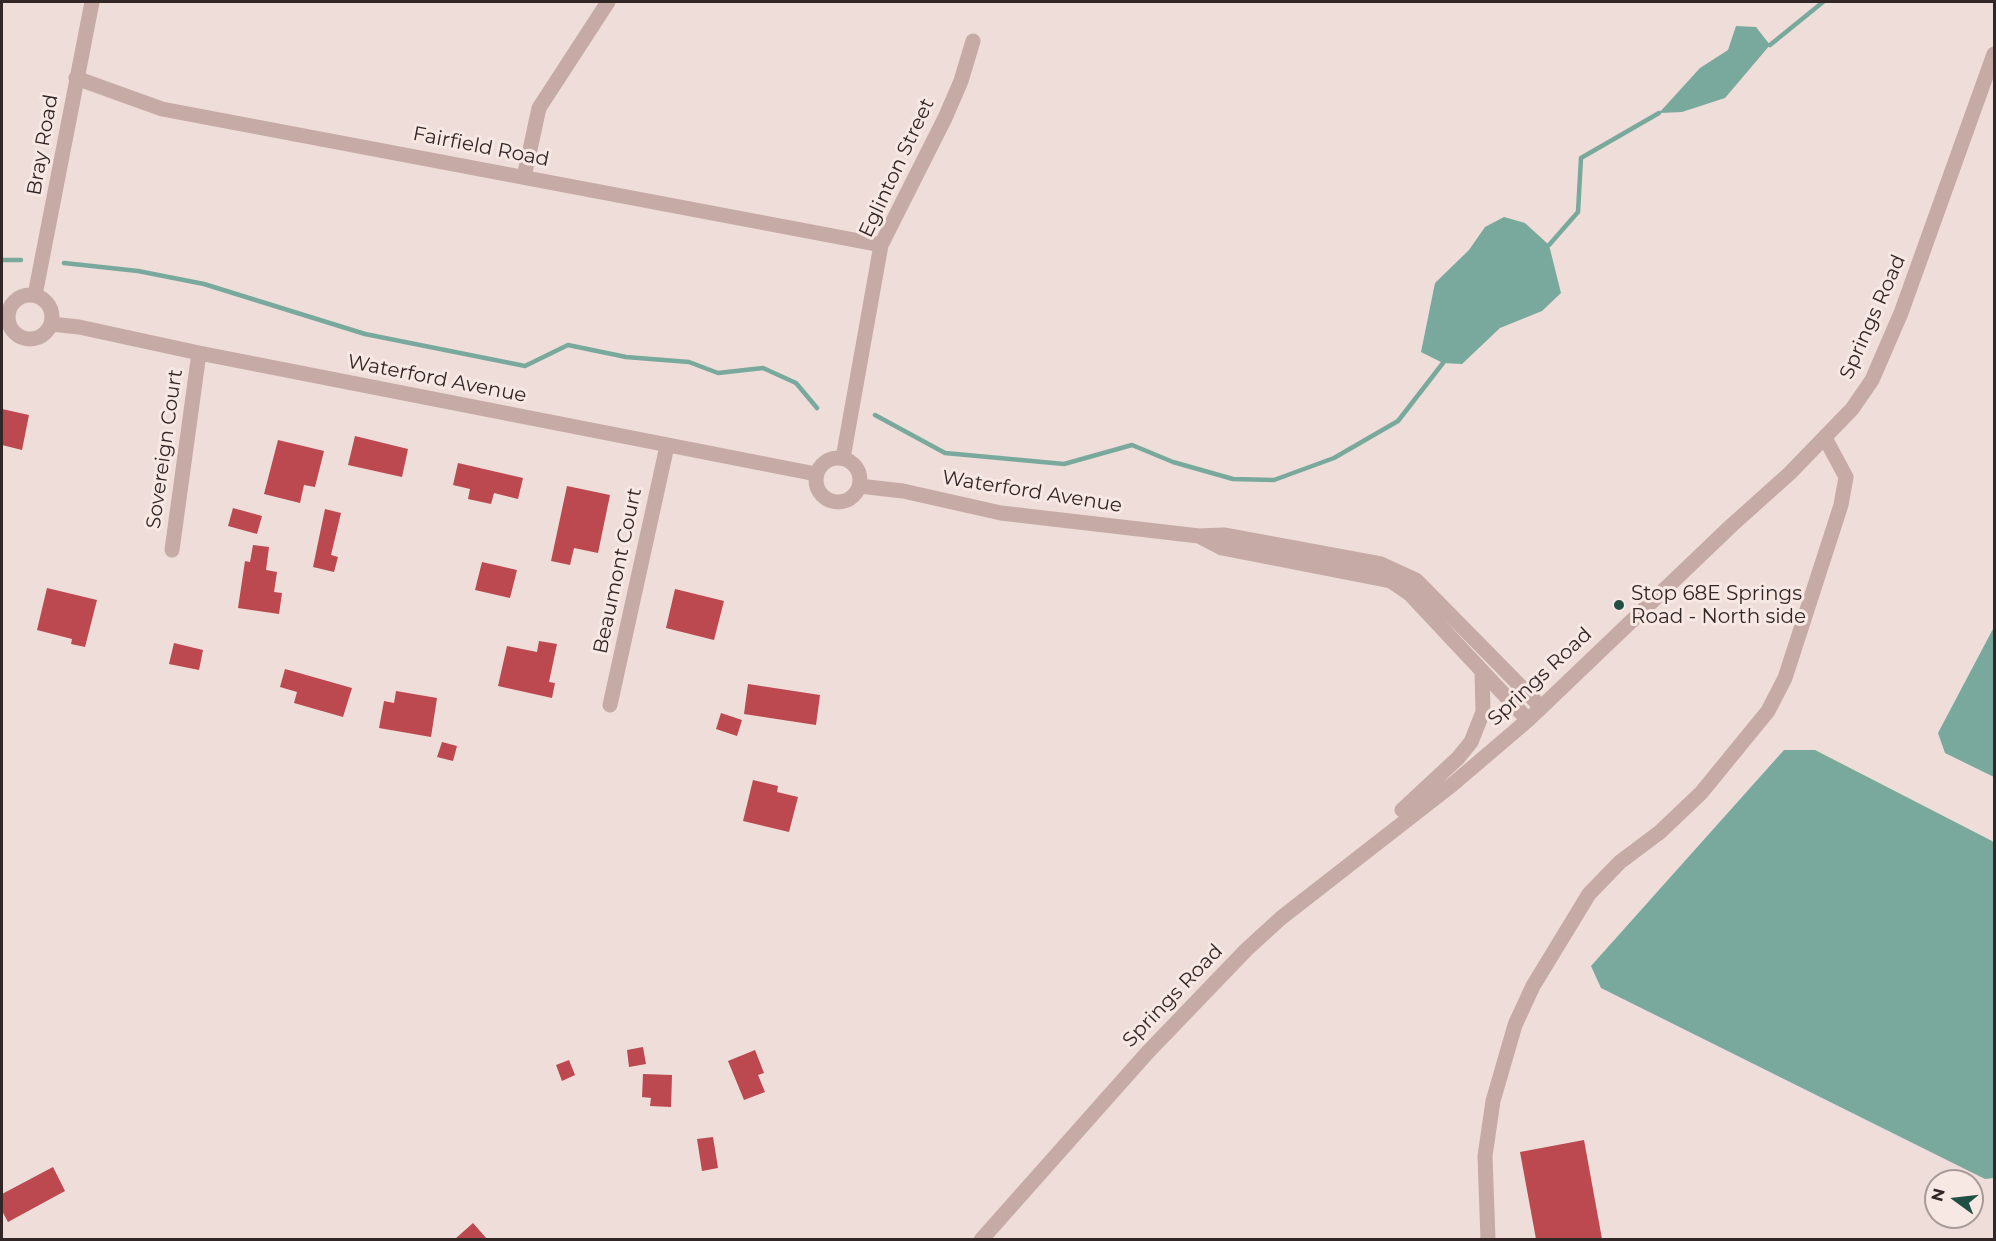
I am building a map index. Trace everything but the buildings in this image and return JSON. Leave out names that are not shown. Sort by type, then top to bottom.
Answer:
[{"type":"street","name":"Bray Road","points":[[35,295],[92,2]]},
{"type":"street","points":[[524,177],[538,108],[608,2]]},
{"type":"street","name":"Eglinton Street","points":[[843,458],[881,245],[945,118],[961,81],[974,41]]},
{"type":"street","name":"Springs Road","points":[[981,1239],[1147,1053],[1246,950],[1281,918],[1453,784],[1528,720],[1825,438],[1852,409],[1876,370],[1931,232],[1995,54]]},
{"type":"street","name":"Fairfield Road","points":[[76,78],[162,109],[881,245]]},
{"type":"street","points":[[35,295],[49,306],[51,324],[40,336],[25,338],[12,329],[5,312],[18,298],[35,295]]},
{"type":"street","name":"Waterford Avenue","points":[[51,324],[79,327],[200,353],[816,474]]},
{"type":"street","name":"Sovereign Court","points":[[172,550],[200,353]]},
{"type":"street","points":[[1488,1239],[1485,1156],[1493,1101],[1515,1025],[1533,986],[1589,894],[1620,862],[1660,832],[1701,793],[1768,711],[1785,678],[1843,496],[1846,477],[1825,438]]},
{"type":"street","name":"Beaumont Court","points":[[610,705],[667,446]]},
{"type":"street","points":[[843,458],[857,468],[860,486],[849,500],[832,502],[818,491],[816,474],[826,461],[843,458]]},
{"type":"street","name":"Waterford Avenue","points":[[860,486],[903,491],[1001,513],[1199,536],[1224,535],[1355,557],[1399,570],[1416,580],[1541,707]]},
{"type":"street","name":"Waterford Avenue","points":[[1199,536],[1222,548],[1391,581],[1410,594],[1528,720]]},
{"type":"street","points":[[1246,950],[1262,922],[1413,802],[1458,759],[1472,742],[1483,712],[1482,671]]},
{"type":"water","points":[[1736,26],[1756,27],[1770,45],[1725,98],[1682,112],[1659,113],[1700,68],[1728,50]]},
{"type":"water","points":[[1504,217],[1525,223],[1549,245],[1561,293],[1542,311],[1500,328],[1462,364],[1443,363],[1421,352],[1435,283],[1469,250],[1485,227]]},
{"type":"water","points":[[1994,627],[1994,777],[1945,753],[1938,733]]},
{"type":"water","points":[[1784,750],[1815,750],[1994,842],[1994,1178],[1985,1179],[1984,1169],[1965,1169],[1601,988],[1591,966]]},
{"type":"waterway","points":[[1770,45],[1823,2]]},
{"type":"waterway","points":[[1549,245],[1578,212],[1581,158],[1659,113]]},
{"type":"waterway","points":[[2,260],[21,260]]},
{"type":"waterway","points":[[64,263],[138,271],[204,284],[365,334],[525,366],[568,345],[626,357],[689,362],[718,373],[763,368],[796,383],[817,408]]},
{"type":"waterway","points":[[875,415],[945,453],[1064,464],[1132,445],[1173,462],[1233,479],[1274,480],[1334,458],[1398,421],[1443,363]]},
{"type":"place","name":"Stop 68E Springs Road - North side","points":[[1619,605]]}]
